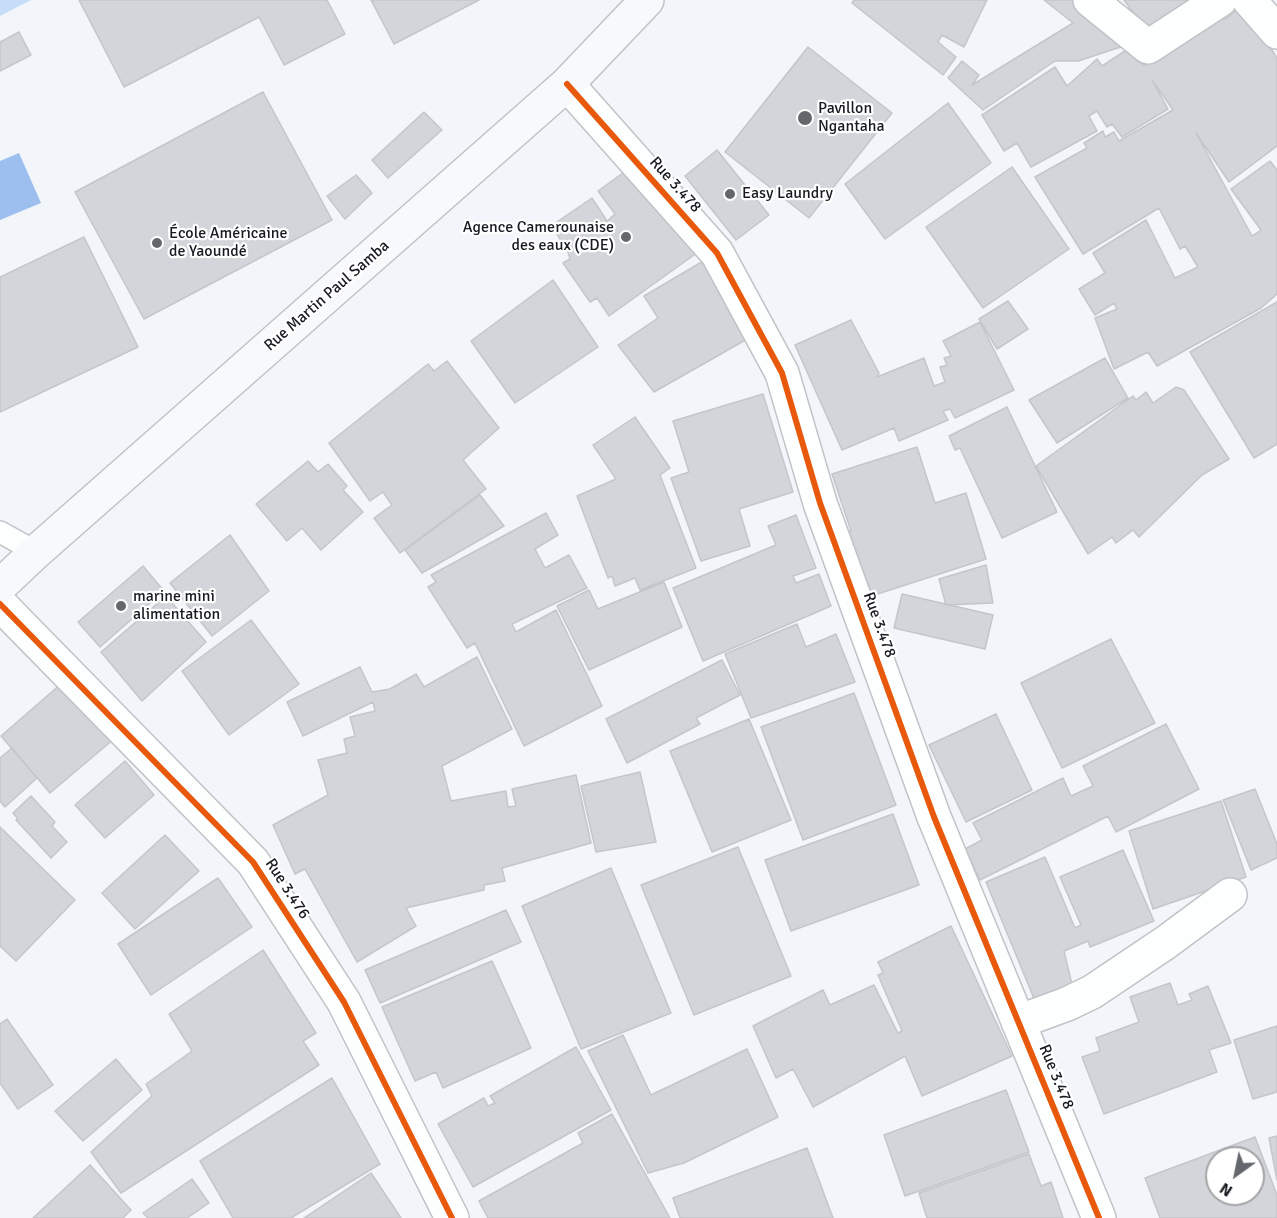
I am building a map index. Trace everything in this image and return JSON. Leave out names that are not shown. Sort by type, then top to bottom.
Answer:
[{"type":"main road","name":"Rue Martin Paul Samba","points":[[0,586],[567,84],[648,0]]},
{"type":"street","points":[[1090,0],[1148,47],[1220,0]]},
{"type":"street","points":[[1249,0],[1277,32]]},
{"type":"street","name":"Rue 3.478","points":[[567,84],[717,253],[782,373],[820,502],[930,806],[1099,1218]]},
{"type":"street","name":"Rue 3.476","points":[[0,604],[253,862],[344,1002],[452,1218]]},
{"type":"street","points":[[1018,1022],[1092,992],[1165,943],[1230,895]]},
{"type":"lane","points":[[0,532],[36,552]]},
{"type":"shaded area","points":[[0,0],[31,0],[0,16]]},
{"type":"water","points":[[19,153],[41,203],[0,220],[0,161]]},
{"type":"building","points":[[79,0],[327,0],[345,34],[284,65],[259,17],[124,87]]},
{"type":"building","points":[[371,0],[479,0],[394,44]]},
{"type":"building","points":[[854,0],[987,0],[964,47],[942,35],[938,42],[956,57],[943,75],[852,3]]},
{"type":"building","points":[[1044,0],[1084,0],[1133,43],[1078,61],[1055,61],[983,110],[948,78],[962,61],[979,75],[972,85],[1073,23]]},
{"type":"building","points":[[1124,0],[1202,0],[1152,38]]},
{"type":"building","points":[[1244,5],[1277,58],[1277,146],[1229,182],[1196,133],[1252,236],[1261,230],[1231,189],[1270,161],[1277,170],[1277,294],[1261,308],[1157,366],[1148,352],[1114,369],[1095,318],[1117,309],[1114,303],[1095,315],[1079,289],[1105,273],[1093,253],[1146,220],[1175,278],[1198,267],[1185,246],[1180,249],[1159,208],[1083,254],[1035,177],[1087,148],[1084,143],[1103,131],[1105,137],[1114,132],[1119,141],[1173,110],[1152,80],[1168,109],[1122,137],[1112,124],[1107,127],[1097,111],[1089,116],[1097,131],[1031,167],[1017,143],[1004,151],[982,115],[1055,67],[1067,86],[1097,59],[1102,66],[1131,47],[1144,66],[1223,14],[1225,19]]},
{"type":"building","points":[[19,32],[31,55],[0,71],[0,42]]},
{"type":"building","points":[[808,47],[892,113],[809,218],[725,152]]},
{"type":"building","points":[[263,92],[332,220],[144,319],[75,192]]},
{"type":"building","points":[[948,103],[991,163],[885,239],[845,184]]},
{"type":"building","points":[[424,112],[442,130],[388,178],[372,160]]},
{"type":"building","points":[[717,150],[769,215],[736,240],[685,176]]},
{"type":"building","name":"Agence Camerounaise des eaux (CDE)","points":[[634,165],[701,250],[609,316],[597,298],[590,302],[563,263],[570,259],[567,249],[551,226],[592,198],[607,221],[615,214],[598,191]]},
{"type":"building","points":[[1012,167],[1069,249],[983,308],[926,227]]},
{"type":"building","points":[[356,175],[372,193],[345,219],[327,196]]},
{"type":"building","points":[[84,237],[138,347],[0,412],[0,277]]},
{"type":"building","points":[[705,260],[749,338],[654,392],[618,345],[658,318],[644,296]]},
{"type":"building","points":[[553,280],[598,347],[515,403],[471,341]]},
{"type":"building","points":[[1008,301],[1028,329],[997,349],[979,319]]},
{"type":"building","points":[[1277,302],[1277,444],[1254,458],[1190,352]]},
{"type":"building","points":[[851,320],[879,373],[877,377],[924,358],[934,386],[945,382],[940,367],[947,365],[944,358],[951,356],[943,341],[980,322],[1014,390],[955,418],[950,409],[943,411],[948,420],[899,441],[894,428],[842,450],[795,345]]},
{"type":"building","points":[[1105,358],[1128,398],[1057,443],[1029,400]]},
{"type":"building","points":[[447,361],[499,428],[463,460],[486,489],[400,553],[374,518],[392,505],[383,492],[370,501],[329,443],[428,364],[434,371]]},
{"type":"building","points":[[1176,387],[1184,390],[1229,459],[1202,475],[1139,537],[1133,530],[1116,543],[1112,537],[1088,554],[1036,466],[1133,396],[1136,400],[1146,392],[1153,403]]},
{"type":"building","points":[[763,394],[793,492],[739,509],[750,546],[701,561],[671,478],[689,472],[673,421]]},
{"type":"building","points":[[1007,407],[1057,512],[1002,538],[960,448],[955,450],[949,436]]},
{"type":"building","points":[[635,417],[670,468],[660,475],[696,568],[640,590],[635,578],[615,586],[612,576],[608,578],[577,496],[616,479],[593,445]]},
{"type":"building","points":[[917,447],[935,503],[966,493],[986,559],[862,599],[840,534],[851,531],[832,474]]},
{"type":"building","points":[[308,461],[318,472],[328,464],[347,486],[343,490],[363,512],[321,550],[302,528],[287,541],[256,504]]},
{"type":"building","points":[[480,495],[504,526],[422,573],[405,550]]},
{"type":"building","points":[[546,513],[558,535],[535,549],[545,568],[569,555],[587,588],[512,624],[516,632],[556,610],[602,706],[524,746],[475,643],[467,648],[428,587],[436,582],[431,575]]},
{"type":"building","points":[[796,515],[816,568],[793,576],[796,583],[819,574],[831,606],[703,661],[673,588],[776,545],[768,526]]},
{"type":"building","points":[[230,535],[269,591],[212,636],[170,583]]},
{"type":"building","points":[[986,565],[993,603],[946,605],[939,579]]},
{"type":"building","name":"marine mini alimentation","points":[[143,566],[164,591],[100,647],[78,622]]},
{"type":"building","points":[[664,582],[682,627],[589,670],[557,606],[589,590],[598,609]]},
{"type":"building","points":[[902,594],[993,615],[985,649],[894,628]]},
{"type":"building","points":[[166,596],[206,642],[142,701],[101,652]]},
{"type":"building","points":[[251,620],[299,684],[229,735],[182,671]]},
{"type":"building","points":[[797,624],[806,647],[836,634],[855,682],[751,718],[725,654]]},
{"type":"building","points":[[1111,639],[1155,723],[1062,768],[1021,683]]},
{"type":"building","points":[[477,657],[512,729],[442,766],[451,801],[506,791],[508,807],[516,806],[512,789],[576,775],[591,843],[502,868],[505,881],[484,885],[484,890],[406,908],[416,926],[357,962],[305,869],[295,874],[273,825],[328,795],[318,760],[347,753],[344,739],[355,736],[350,717],[375,711],[373,702],[303,736],[287,702],[360,667],[372,692],[390,689],[416,674],[424,687]]},
{"type":"building","points":[[722,660],[740,695],[696,718],[700,724],[627,763],[606,719]]},
{"type":"building","points":[[70,676],[121,733],[50,793],[1,736]]},
{"type":"building","points":[[854,693],[896,805],[803,840],[761,727]]},
{"type":"building","points":[[996,714],[1032,790],[966,822],[929,745]]},
{"type":"building","points":[[749,719],[791,820],[712,852],[670,751]]},
{"type":"building","points":[[1166,724],[1199,789],[1116,832],[1108,816],[980,880],[965,849],[982,840],[973,823],[1063,778],[1071,796],[1093,786],[1083,766]]},
{"type":"building","points":[[12,748],[37,778],[5,807],[0,801],[0,758]]},
{"type":"building","points":[[125,761],[154,795],[105,838],[75,805]]},
{"type":"building","points":[[640,772],[656,842],[596,852],[581,786]]},
{"type":"building","points":[[1255,789],[1277,844],[1277,858],[1251,870],[1223,800]]},
{"type":"building","points":[[31,796],[55,822],[52,826],[67,842],[51,858],[16,820],[18,819],[13,813]]},
{"type":"building","points":[[1221,801],[1246,877],[1153,909],[1129,831]]},
{"type":"building","points":[[893,814],[919,885],[791,931],[765,860]]},
{"type":"building","points":[[0,827],[75,900],[16,961],[0,946]]},
{"type":"building","points":[[165,835],[199,871],[135,929],[102,893]]},
{"type":"building","points":[[738,847],[791,976],[694,1015],[641,885]]},
{"type":"building","points":[[1123,850],[1154,921],[1090,947],[1088,941],[1064,951],[1074,993],[1035,1001],[986,882],[1045,857],[1075,928],[1081,925],[1060,877]]},
{"type":"building","points":[[611,868],[671,1013],[581,1049],[522,906]]},
{"type":"building","points":[[218,878],[252,927],[151,995],[118,944]]},
{"type":"building","points":[[506,910],[521,942],[380,1003],[365,970]]},
{"type":"building","points":[[951,926],[1012,1056],[922,1096],[905,1056],[813,1107],[793,1069],[776,1078],[753,1026],[823,990],[830,1005],[874,985],[898,1033],[902,1031],[878,975],[883,973],[878,962]]},
{"type":"building","points":[[263,950],[316,1033],[303,1041],[319,1065],[121,1193],[91,1152],[152,1096],[146,1084],[192,1051],[169,1014]]},
{"type":"building","points":[[492,961],[531,1048],[443,1088],[436,1072],[415,1081],[382,1007]]},
{"type":"building","points":[[1170,983],[1178,1005],[1192,1000],[1189,994],[1208,986],[1231,1043],[1209,1050],[1217,1072],[1104,1114],[1082,1057],[1100,1051],[1096,1038],[1139,1022],[1130,997]]},
{"type":"building","points":[[7,1019],[53,1085],[18,1109],[0,1083],[0,1024]]},
{"type":"building","points":[[1277,1026],[1277,1092],[1253,1099],[1234,1040]]},
{"type":"building","points":[[623,1035],[651,1095],[747,1049],[778,1117],[684,1163],[648,1173],[588,1051]]},
{"type":"building","points":[[576,1047],[611,1110],[473,1187],[438,1124],[484,1098],[488,1106],[495,1103],[490,1096]]},
{"type":"building","points":[[116,1059],[142,1090],[83,1141],[55,1111]]},
{"type":"building","points":[[332,1078],[380,1164],[291,1218],[233,1218],[200,1161]]},
{"type":"building","points":[[1006,1090],[1029,1152],[905,1196],[884,1135]]},
{"type":"building","points":[[612,1114],[670,1218],[488,1218],[479,1201],[583,1143],[578,1133]]},
{"type":"building","points":[[1277,1136],[1277,1180],[1269,1138]]},
{"type":"building","points":[[1255,1137],[1258,1146],[1231,1146]]},
{"type":"building","points":[[807,1148],[833,1218],[680,1218],[673,1198]]},
{"type":"building","points":[[1029,1154],[1041,1186],[1051,1182],[1063,1218],[927,1218],[919,1193]]},
{"type":"building","points":[[1205,1156],[1205,1206],[1265,1206],[1265,1163],[1277,1195],[1277,1218],[1160,1218],[1145,1178]]},
{"type":"building","points":[[90,1165],[131,1210],[123,1218],[33,1218]]},
{"type":"building","points":[[371,1173],[401,1218],[304,1218]]},
{"type":"building","points":[[192,1179],[209,1203],[187,1218],[148,1218],[143,1213]]},
{"type":"cycle path","points":[[567,84],[717,253],[782,373],[820,503],[934,817],[1099,1218]]},
{"type":"cycle path","points":[[0,604],[253,862],[344,1002],[452,1218]]},
{"type":"place","name":"Pavillon Ngantaha","points":[[805,118]]},
{"type":"place","name":"Easy Laundry","points":[[730,194]]},
{"type":"place","name":"Agence Camerounaise des eaux (CDE)","points":[[626,237]]},
{"type":"place","name":"École Américaine de Yaoundé","points":[[157,243]]},
{"type":"place","name":"marine mini alimentation","points":[[121,606]]}]
